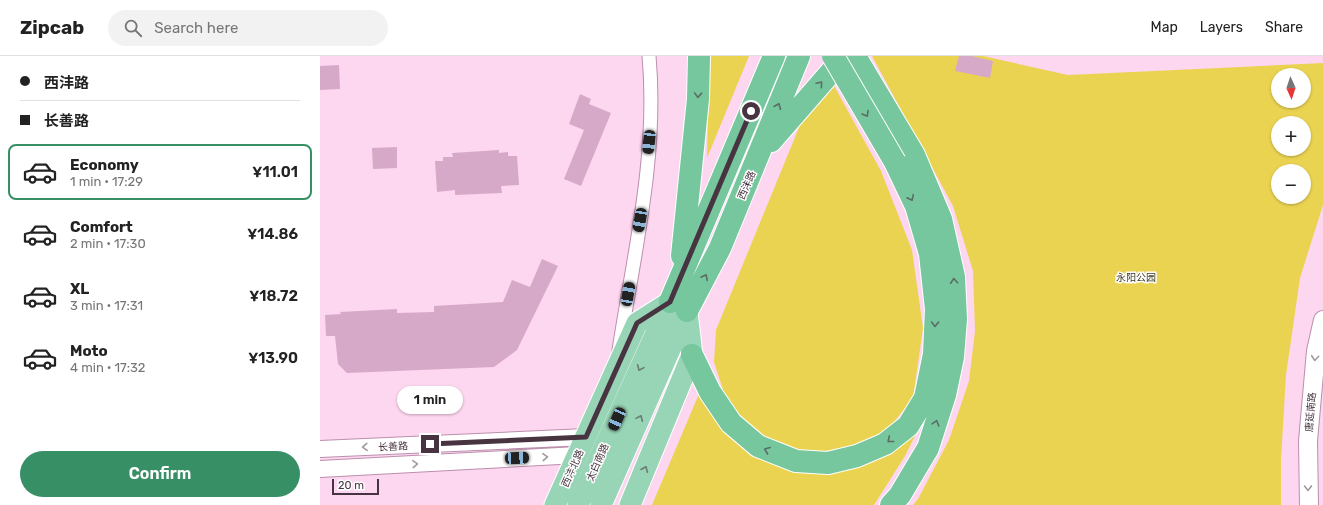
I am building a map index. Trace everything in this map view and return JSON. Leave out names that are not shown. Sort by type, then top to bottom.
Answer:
[{"type":"highway","points":[[678,307],[698,99],[699,56]]},
{"type":"highway","points":[[680,277],[774,56]]},
{"type":"highway","name":"西沣路","points":[[678,307],[720,248],[799,56]]},
{"type":"highway","points":[[832,56],[904,159],[940,219],[954,277],[956,319],[953,357],[945,395],[928,448],[900,495],[890,505]]},
{"type":"highway","points":[[758,156],[845,56]]},
{"type":"highway","points":[[692,355],[710,392],[731,422],[758,446],[796,461],[828,463],[857,456],[885,444],[908,426],[925,398],[934,354],[936,309],[930,254],[904,159],[855,56]]},
{"type":"main road","name":"西沣北路","points":[[556,505],[637,323],[678,307]]},
{"type":"main road","name":"太白南路","points":[[578,505],[656,332],[678,307]]},
{"type":"main road","points":[[601,505],[675,339],[678,307]]},
{"type":"main road","points":[[630,505],[692,355],[678,307]]},
{"type":"main road","name":"唐延南路","points":[[1309,505],[1308,441],[1316,351],[1323,320]]},
{"type":"street","points":[[615,372],[643,206],[649,142],[651,80],[648,56]]},
{"type":"street","name":"长善路","points":[[320,449],[582,446]]},
{"type":"street","name":"长善路","points":[[320,469],[582,446]]},
{"type":"green space","points":[[709,56],[749,56],[707,158]]},
{"type":"green space","name":"永阳公园","points":[[872,56],[983,56],[1068,75],[1323,63],[1323,205],[1300,278],[1286,375],[1281,459],[1281,505],[913,505],[918,499],[949,440],[969,381],[975,331],[973,271],[953,206]]},
{"type":"green space","points":[[833,84],[881,171],[912,250],[923,328],[913,398],[887,431],[852,447],[811,453],[772,442],[742,422],[724,393],[714,362],[716,330],[800,125]]},
{"type":"green space","points":[[701,389],[715,420],[746,445],[826,471],[921,424],[905,456],[874,505],[652,505]]},
{"type":"building","points":[[959,56],[972,56],[993,61],[990,78],[955,71]]},
{"type":"building","points":[[339,65],[340,89],[320,90],[320,66]]},
{"type":"building","points":[[580,94],[591,99],[589,104],[611,113],[581,186],[564,179],[584,130],[569,124]]},
{"type":"building","points":[[397,147],[397,168],[373,169],[372,148]]},
{"type":"building","points":[[499,150],[499,153],[508,152],[508,156],[517,156],[519,185],[501,186],[502,193],[455,195],[455,190],[437,192],[435,161],[443,161],[443,157],[453,157],[452,153]]},
{"type":"building","points":[[542,259],[558,266],[517,350],[494,367],[347,373],[338,364],[335,336],[326,336],[325,315],[341,314],[340,312],[397,309],[397,313],[434,312],[434,306],[503,302],[512,280],[530,287]]},
{"type":"route","points":[[430,444],[586,437],[637,323],[670,302],[751,111]]}]
